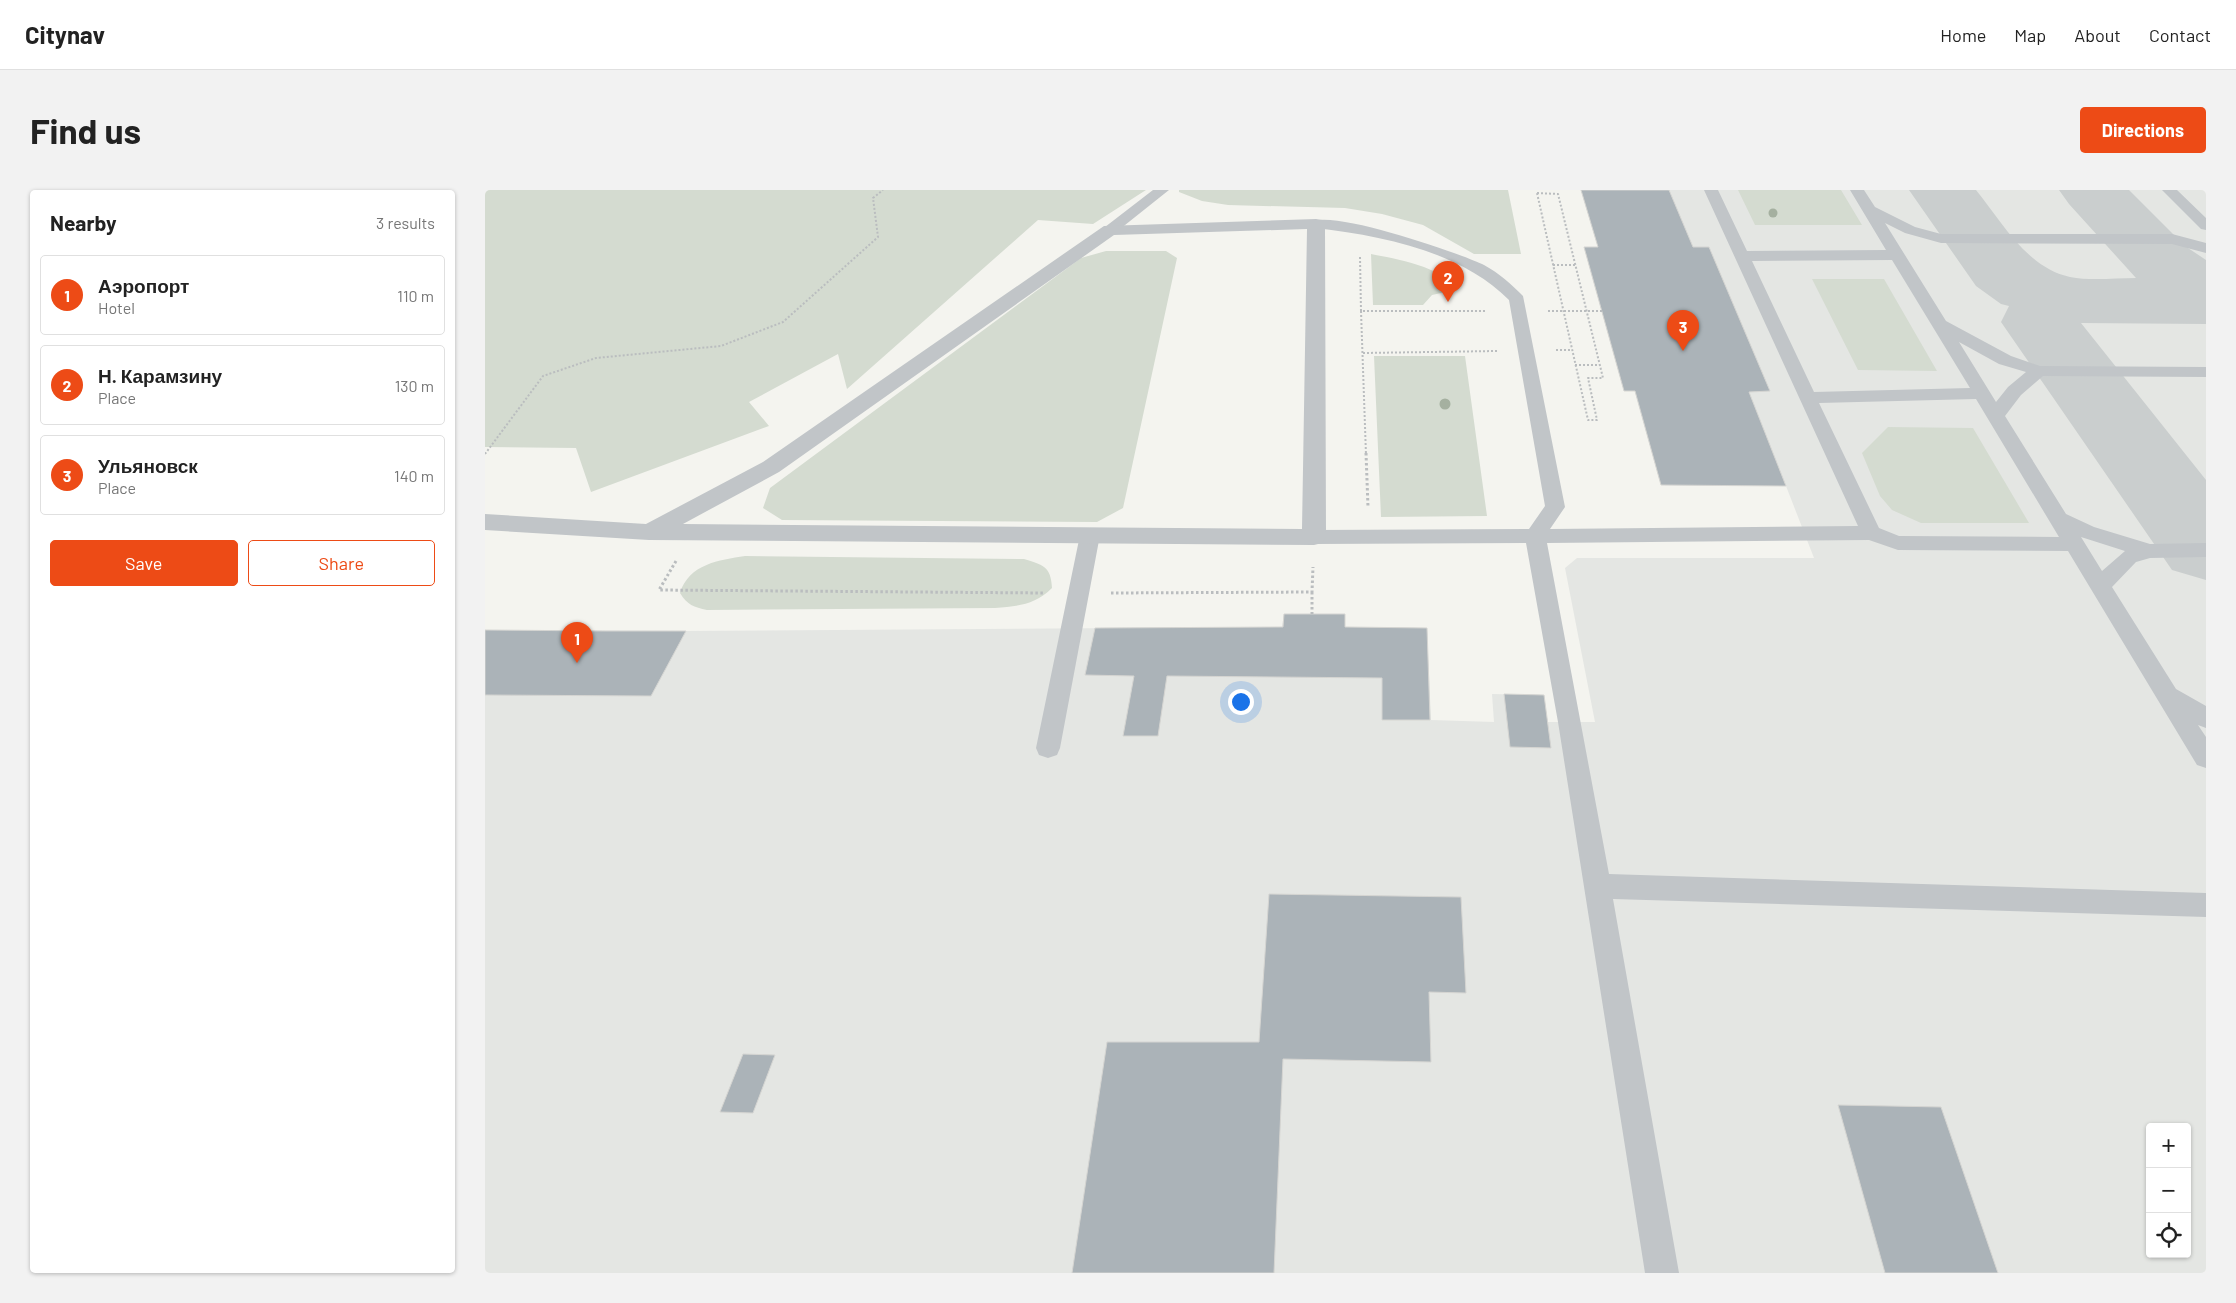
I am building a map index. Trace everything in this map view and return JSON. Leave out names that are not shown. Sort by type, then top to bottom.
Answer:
[{"type":"street","points":[[485,522],[649,532],[1314,537],[1316,224],[1110,230],[771,467],[649,532]]},
{"type":"lane","points":[[1110,230],[1162,190]]},
{"type":"lane","points":[[1711,190],[1871,533]]},
{"type":"lane","points":[[1857,190],[1869,210],[1908,256],[1939,324],[2206,758]]},
{"type":"lane","points":[[2169,190],[2205,225],[2193,233],[2172,239]]},
{"type":"lane","points":[[1869,210],[1910,230],[1941,238],[2172,239],[2206,248]]},
{"type":"lane","points":[[1316,224],[1360,229],[1418,245],[1482,271],[1513,293],[1517,299],[1555,507],[1535,536],[1597,886],[1662,1273]]},
{"type":"lane","points":[[1742,256],[1908,256],[1925,244],[1941,238]]},
{"type":"lane","points":[[1939,324],[2005,360],[2039,371],[2206,372]]},
{"type":"lane","points":[[1996,417],[2005,400],[2019,384],[2039,371]]},
{"type":"lane","points":[[1808,398],[1982,394]]},
{"type":"lane","points":[[2058,518],[2087,532],[2150,551]]},
{"type":"lane","points":[[1314,537],[1871,533],[1898,543],[2075,544]]},
{"type":"lane","points":[[1048,748],[1089,535]]},
{"type":"lane","points":[[2100,586],[2129,557],[2150,551],[2206,550]]},
{"type":"lane","points":[[2166,693],[2206,718]]},
{"type":"lane","points":[[1597,886],[2206,905]]},
{"type":"path","points":[[485,454],[543,376],[596,358],[721,346],[783,322],[878,237],[873,198],[883,190]]},
{"type":"path","points":[[1537,193],[1558,194],[1575,265],[1603,378],[1588,378],[1597,420],[1587,420],[1537,193]]},
{"type":"path","points":[[1360,229],[1361,311],[1370,538]]},
{"type":"path","points":[[1553,265],[1575,265]]},
{"type":"path","points":[[1361,311],[1602,311]]},
{"type":"path","points":[[1363,353],[1572,350]]},
{"type":"path","points":[[1575,365],[1599,366]]},
{"type":"path","points":[[693,532],[659,590],[1077,594],[1312,592]]},
{"type":"path","points":[[1313,614],[1314,537]]},
{"type":"shaded area","points":[[485,190],[1146,190],[1093,224],[1038,220],[847,389],[838,354],[749,402],[769,426],[591,492],[576,448],[485,447]]},
{"type":"shaded area","points":[[1179,190],[1508,190],[1521,254],[1474,254],[1423,225],[1382,214],[1345,208],[1228,205],[1202,201],[1179,192]]},
{"type":"shaded area","points":[[1581,190],[2206,190],[2206,1273],[485,1273],[485,630],[686,631],[1282,627],[1284,614],[1345,614],[1345,627],[1427,628],[1431,720],[1494,722],[1492,694],[1544,695],[1547,722],[1595,722],[1565,568],[1577,558],[1814,558],[1786,486],[1661,485],[1635,391],[1624,391],[1584,247],[1598,247]]},
{"type":"shaded area","points":[[1738,190],[1841,190],[1862,225],[1755,225]]},
{"type":"shaded area","points":[[1106,251],[1166,251],[1177,258],[1123,508],[1097,522],[782,520],[763,508],[770,488],[1081,258]]},
{"type":"shaded area","points":[[1371,254],[1405,261],[1430,269],[1441,275],[1455,290],[1432,295],[1423,305],[1373,305]]},
{"type":"shaded area","points":[[1812,279],[1884,279],[1937,371],[1858,370]]},
{"type":"shaded area","points":[[1374,356],[1465,356],[1487,516],[1381,517]]},
{"type":"shaded area","points":[[1888,427],[1973,428],[2029,523],[1921,523],[1892,510],[1880,496],[1862,453]]},
{"type":"shaded area","points":[[745,556],[1024,559],[1041,565],[1048,571],[1052,588],[1046,594],[1026,604],[995,608],[707,610],[691,605],[680,593],[684,583],[690,576],[706,565],[725,559]]},
{"type":"building","points":[[1581,190],[1669,190],[1693,247],[1709,247],[1770,391],[1749,392],[1786,486],[1661,485],[1635,391],[1624,391],[1584,247],[1598,247]]},
{"type":"building","points":[[1284,614],[1345,614],[1345,627],[1427,628],[1430,720],[1382,720],[1382,678],[1167,676],[1158,736],[1123,736],[1134,676],[1085,675],[1095,628],[1283,627]]},
{"type":"building","points":[[485,630],[686,631],[651,696],[485,695]]},
{"type":"building","points":[[1504,694],[1544,695],[1551,748],[1510,747]]},
{"type":"building","points":[[1269,894],[1461,897],[1466,993],[1429,992],[1431,1062],[1283,1059],[1274,1273],[1072,1273],[1107,1042],[1259,1042]]},
{"type":"building","points":[[743,1054],[775,1055],[753,1113],[720,1112]]},
{"type":"building","points":[[1838,1105],[1941,1107],[1998,1273],[1885,1273]]},
{"type":"taxiway","points":[[1942,190],[2002,271],[2027,288],[2068,300]]},
{"type":"taxiway","points":[[2092,190],[2159,261],[2184,278],[2206,286]]},
{"type":"taxiway","points":[[2068,300],[2206,301]]},
{"type":"taxiway","points":[[2068,300],[2044,310],[2040,322],[2206,546]]},
{"type":"place","name":"Н. Карамзину","points":[[1448,302]]},
{"type":"place","name":"Ульяновск","points":[[1683,351]]},
{"type":"place","name":"Аэропорт","points":[[577,663]]}]
